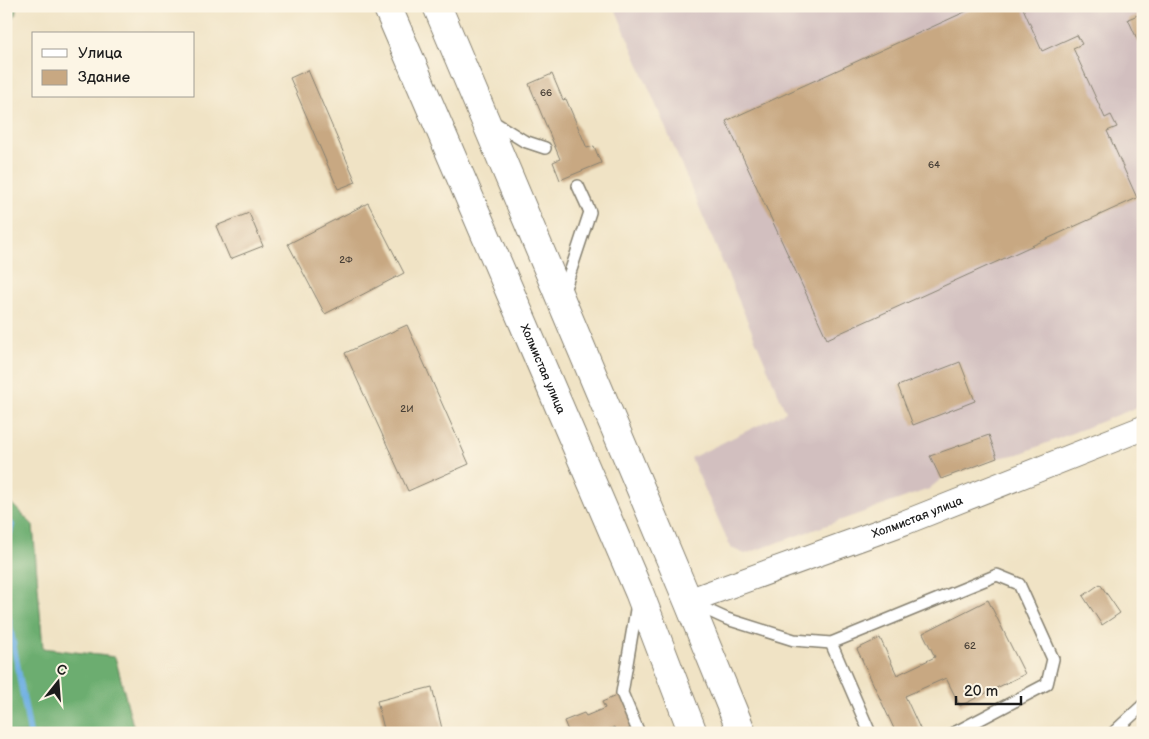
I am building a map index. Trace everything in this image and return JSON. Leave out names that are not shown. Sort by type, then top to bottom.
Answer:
[{"type":"highway","name":"Холмистая улица","points":[[387,6],[639,592],[693,733]]},
{"type":"highway","points":[[436,6],[742,733]]},
{"type":"street","name":"Холмистая улица","points":[[688,601],[906,522],[1143,428]]},
{"type":"lane","points":[[482,114],[524,141],[545,148]]},
{"type":"lane","points":[[561,300],[590,212],[578,186]]},
{"type":"lane","points":[[688,601],[727,619],[794,640],[831,643],[997,575],[1019,584],[1053,659],[1047,684],[954,733]]},
{"type":"lane","points":[[639,592],[622,693],[639,733]]},
{"type":"lane","points":[[831,643],[870,733]]},
{"type":"lane","points":[[1113,733],[1143,705]]},
{"type":"shaded area","points":[[614,6],[1143,6],[1143,405],[1019,454],[997,458],[941,479],[929,489],[745,554],[731,548],[691,458],[786,412]]},
{"type":"green space","points":[[6,6],[16,6],[16,14],[6,26]]},
{"type":"green space","points":[[6,498],[33,525],[43,648],[115,657],[135,733],[6,733]]},
{"type":"building","points":[[978,6],[1022,6],[1042,51],[1077,35],[1082,44],[1073,48],[1105,118],[1111,115],[1117,127],[1107,131],[1137,198],[827,339],[726,121]]},
{"type":"building","points":[[1143,13],[1143,52],[1128,19]]},
{"type":"building","points":[[308,70],[356,182],[338,189],[290,78]]},
{"type":"building","points":[[552,74],[563,100],[566,99],[587,148],[594,146],[601,163],[560,180],[553,162],[560,159],[529,84]]},
{"type":"building","points":[[368,203],[404,273],[325,314],[288,244]]},
{"type":"building","points":[[249,213],[263,246],[230,259],[216,226]]},
{"type":"building","points":[[407,325],[469,464],[408,491],[345,353]]},
{"type":"building","points":[[960,362],[975,401],[913,425],[898,386]]},
{"type":"building","points":[[989,435],[997,458],[941,479],[930,456]]},
{"type":"building","points":[[1100,584],[1120,613],[1102,625],[1083,596]]},
{"type":"building","points":[[988,600],[1025,674],[960,706],[946,678],[905,696],[922,733],[896,733],[857,649],[880,638],[897,675],[935,657],[923,633]]},
{"type":"building","points":[[432,687],[443,733],[385,733],[377,701]]},
{"type":"building","points":[[623,693],[637,725],[620,733],[617,733],[614,727],[602,733],[569,733],[564,721],[584,713],[586,716],[605,708],[602,702]]},
{"type":"waterway","points":[[6,519],[12,525],[6,546]]},
{"type":"waterway","points":[[6,605],[30,733]]}]
